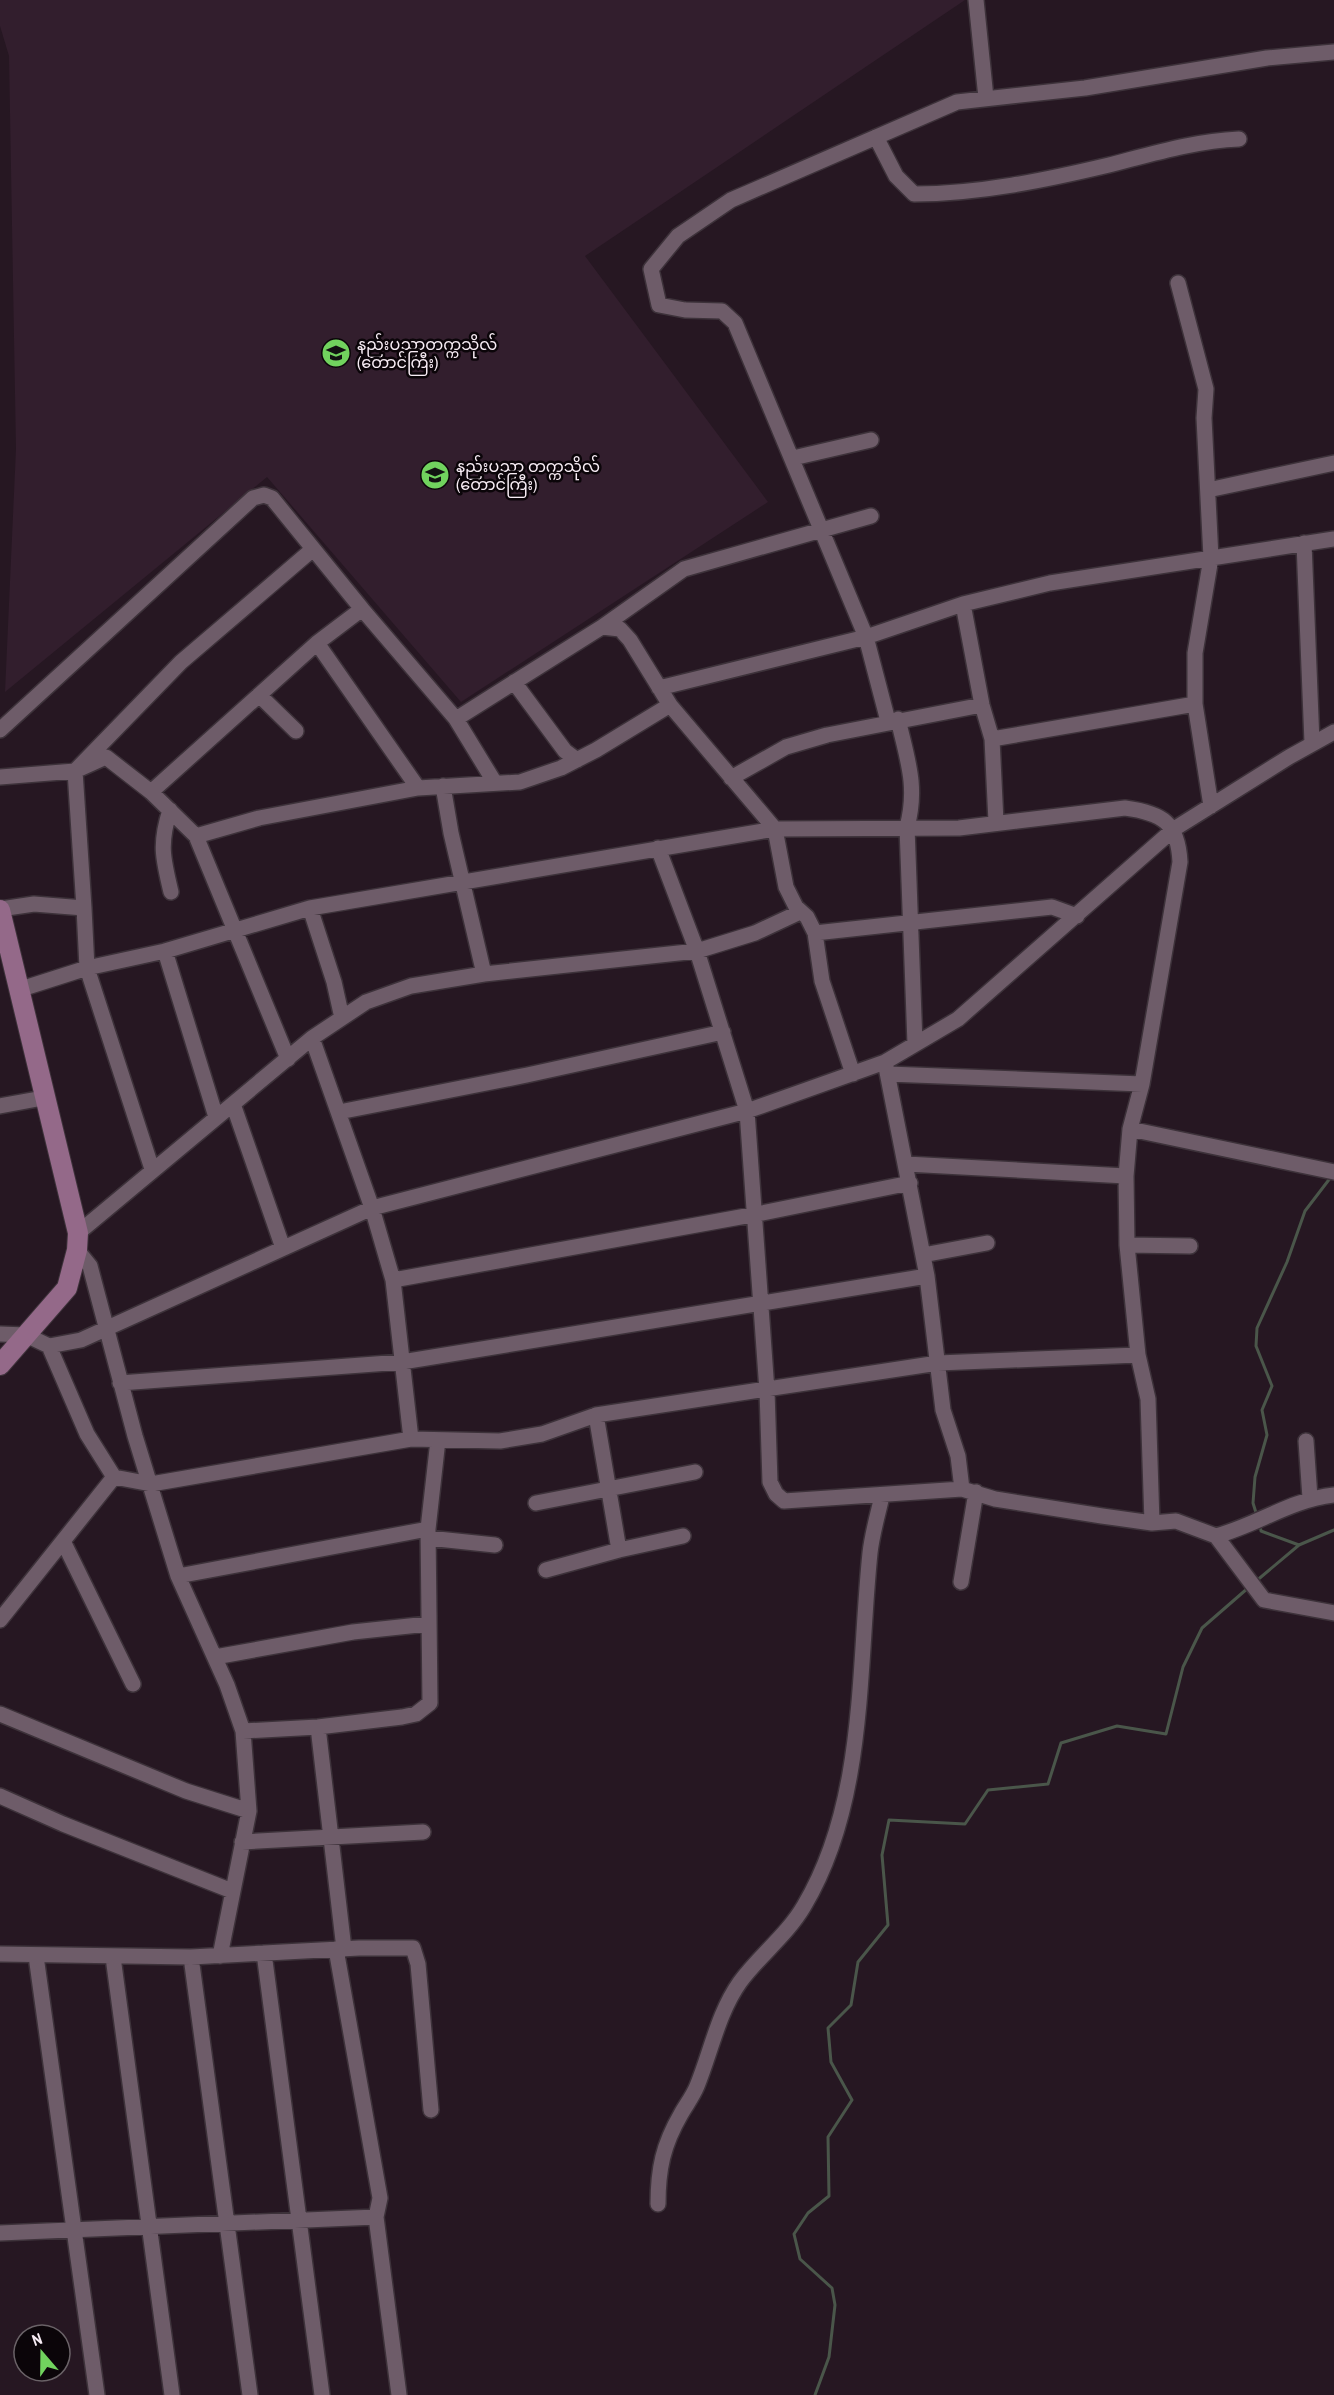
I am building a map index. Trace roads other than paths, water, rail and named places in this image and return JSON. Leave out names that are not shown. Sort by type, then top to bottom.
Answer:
[{"type":"main road","points":[[0,909],[78,1241],[67,1288],[0,1365]]},
{"type":"street","points":[[976,0],[987,98]]},
{"type":"street","points":[[915,1044],[907,827],[913,804],[912,782],[866,637],[735,322],[722,311],[685,310],[659,305],[651,269],[678,236],[731,200],[957,102],[1085,88],[1267,58],[1334,52]]},
{"type":"street","points":[[876,136],[896,176],[914,194],[945,194],[1033,180],[1106,166],[1206,140],[1239,139]]},
{"type":"street","points":[[1178,283],[1206,390],[1204,418],[1211,558],[1195,653],[1195,704],[1211,806]]},
{"type":"street","points":[[793,458],[871,440]]},
{"type":"street","points":[[1208,489],[1334,463]]},
{"type":"street","points":[[0,730],[253,498],[264,495],[272,498],[362,609],[456,719],[495,783]]},
{"type":"street","points":[[456,719],[602,627],[684,569],[871,516]]},
{"type":"street","points":[[659,688],[866,637],[963,604],[1050,583],[1334,538]]},
{"type":"street","points":[[1304,543],[1312,743]]},
{"type":"street","points":[[152,1169],[87,968],[75,771],[181,662],[314,549]]},
{"type":"street","points":[[963,604],[981,705],[992,740],[996,822]]},
{"type":"street","points":[[151,792],[317,643],[362,609]]},
{"type":"street","points":[[602,627],[620,629],[630,640],[670,705],[775,829],[786,887],[815,933],[822,981],[853,1074]]},
{"type":"street","points":[[317,643],[418,788]]},
{"type":"street","points":[[514,682],[565,751],[577,760]]},
{"type":"street","points":[[259,695],[296,730]]},
{"type":"street","points":[[992,740],[1195,704]]},
{"type":"street","points":[[196,836],[260,818],[418,788],[520,782],[577,760],[670,705]]},
{"type":"street","points":[[731,778],[786,747],[893,720],[981,705]]},
{"type":"street","points":[[886,1068],[915,1044],[958,1019],[1174,829],[1312,743],[1334,732]]},
{"type":"street","points":[[0,777],[75,771],[106,757],[170,810],[196,836],[233,931],[288,1059]]},
{"type":"street","points":[[443,786],[484,974]]},
{"type":"street","points":[[18,990],[87,968],[165,951],[310,908],[775,829],[959,828],[1125,808],[1154,814],[1174,829],[1180,862],[1142,1084],[1130,1129],[1126,1176],[1127,1245],[1138,1355],[1148,1400],[1152,1523]]},
{"type":"street","points":[[170,810],[162,834],[163,859],[171,892]]},
{"type":"street","points":[[658,848],[697,951],[747,1111],[757,1214],[770,1482],[776,1494],[784,1501],[969,1490],[995,1499],[1152,1523],[1176,1521],[1215,1536],[1264,1600],[1334,1613]]},
{"type":"street","points":[[0,909],[34,904],[84,908]]},
{"type":"street","points":[[310,908],[334,982],[342,1018]]},
{"type":"street","points":[[815,933],[910,921],[1052,908],[1077,916]]},
{"type":"street","points":[[220,1956],[249,1811],[243,1731],[215,1657],[178,1576],[120,1383],[90,1266],[78,1241],[152,1169],[312,1038],[366,1002],[411,986],[484,974],[697,951],[755,933],[800,912]]},
{"type":"street","points":[[165,951],[216,1117]]},
{"type":"street","points":[[339,1112],[527,1075],[723,1032]]},
{"type":"street","points":[[312,1038],[372,1208],[393,1280],[411,1439]]},
{"type":"street","points":[[0,1335],[26,1335],[49,1346],[81,1340],[372,1208],[747,1111],[853,1074],[886,1068],[1142,1084]]},
{"type":"street","points":[[886,1068],[927,1276],[943,1410],[969,1490],[961,1582]]},
{"type":"street","points":[[0,1106],[43,1098]]},
{"type":"street","points":[[233,1104],[284,1248]]},
{"type":"street","points":[[1130,1129],[1329,1171]]},
{"type":"street","points":[[906,1164],[1126,1176]]},
{"type":"street","points":[[393,1280],[757,1214],[910,1183]]},
{"type":"street","points":[[923,1255],[987,1243]]},
{"type":"street","points":[[1127,1245],[1190,1246]]},
{"type":"street","points":[[120,1383],[402,1362],[762,1301],[927,1276]]},
{"type":"street","points":[[49,1346],[87,1434],[114,1477],[151,1484],[411,1439],[500,1442],[542,1434],[596,1415],[767,1391],[938,1363],[1138,1355]]},
{"type":"street","points":[[596,1415],[619,1550]]},
{"type":"street","points":[[243,1731],[318,1727],[402,1718],[416,1714],[430,1703],[428,1534],[438,1440]]},
{"type":"street","points":[[1306,1441],[1310,1498]]},
{"type":"street","points":[[536,1503],[696,1472]]},
{"type":"street","points":[[0,1620],[114,1477]]},
{"type":"street","points":[[1215,1536],[1245,1528],[1266,1515],[1310,1498],[1334,1495]]},
{"type":"street","points":[[658,2204],[658,2172],[665,2146],[697,2089],[728,2003],[740,1983],[785,1935],[805,1906],[830,1853],[843,1807],[862,1687],[870,1551],[882,1496]]},
{"type":"street","points":[[178,1576],[428,1534],[495,1545]]},
{"type":"street","points":[[546,1570],[619,1550],[683,1536]]},
{"type":"street","points":[[63,1541],[133,1684]]},
{"type":"street","points":[[215,1657],[353,1632],[428,1624]]},
{"type":"street","points":[[0,1714],[156,1779],[249,1811]]},
{"type":"street","points":[[318,1727],[331,1835],[340,1949],[380,2198],[376,2217],[399,2395]]},
{"type":"street","points":[[0,1796],[63,1824],[232,1891]]},
{"type":"street","points":[[242,1842],[331,1835],[423,1832]]},
{"type":"street","points":[[0,1954],[191,1957],[340,1949],[413,1948],[417,1964],[431,2110]]},
{"type":"street","points":[[264,1953],[322,2395]]},
{"type":"street","points":[[36,1956],[97,2395]]},
{"type":"street","points":[[113,1957],[172,2395]]},
{"type":"street","points":[[191,1957],[250,2395]]},
{"type":"street","points":[[0,2233],[301,2222],[376,2217]]},
{"type":"waterway","points":[[1257,1516],[1253,1503],[1255,1477],[1267,1435],[1262,1410],[1272,1386],[1256,1346],[1257,1328],[1287,1262],[1305,1211],[1331,1177]]},
{"type":"waterway","points":[[1260,1525],[1261,1531],[1299,1545]]},
{"type":"waterway","points":[[1255,1582],[1299,1545],[1334,1530]]},
{"type":"waterway","points":[[815,2395],[829,2357],[835,2305],[832,2288],[800,2259],[794,2234],[808,2213],[829,2196],[828,2137],[852,2100],[831,2062],[828,2028],[851,2005],[858,1962],[888,1925],[882,1855],[889,1820],[965,1824],[988,1790],[1048,1784],[1061,1743],[1117,1726],[1166,1734],[1183,1667],[1202,1628],[1248,1588]]},
{"type":"place","name":"နည်းပညာတက္ကသိုလ် (တောင်ကြီး)","points":[[336,353]]},
{"type":"place","name":"နည်းပညာ တက္ကသိုလ် (တောင်ကြီး)","points":[[435,475]]}]
